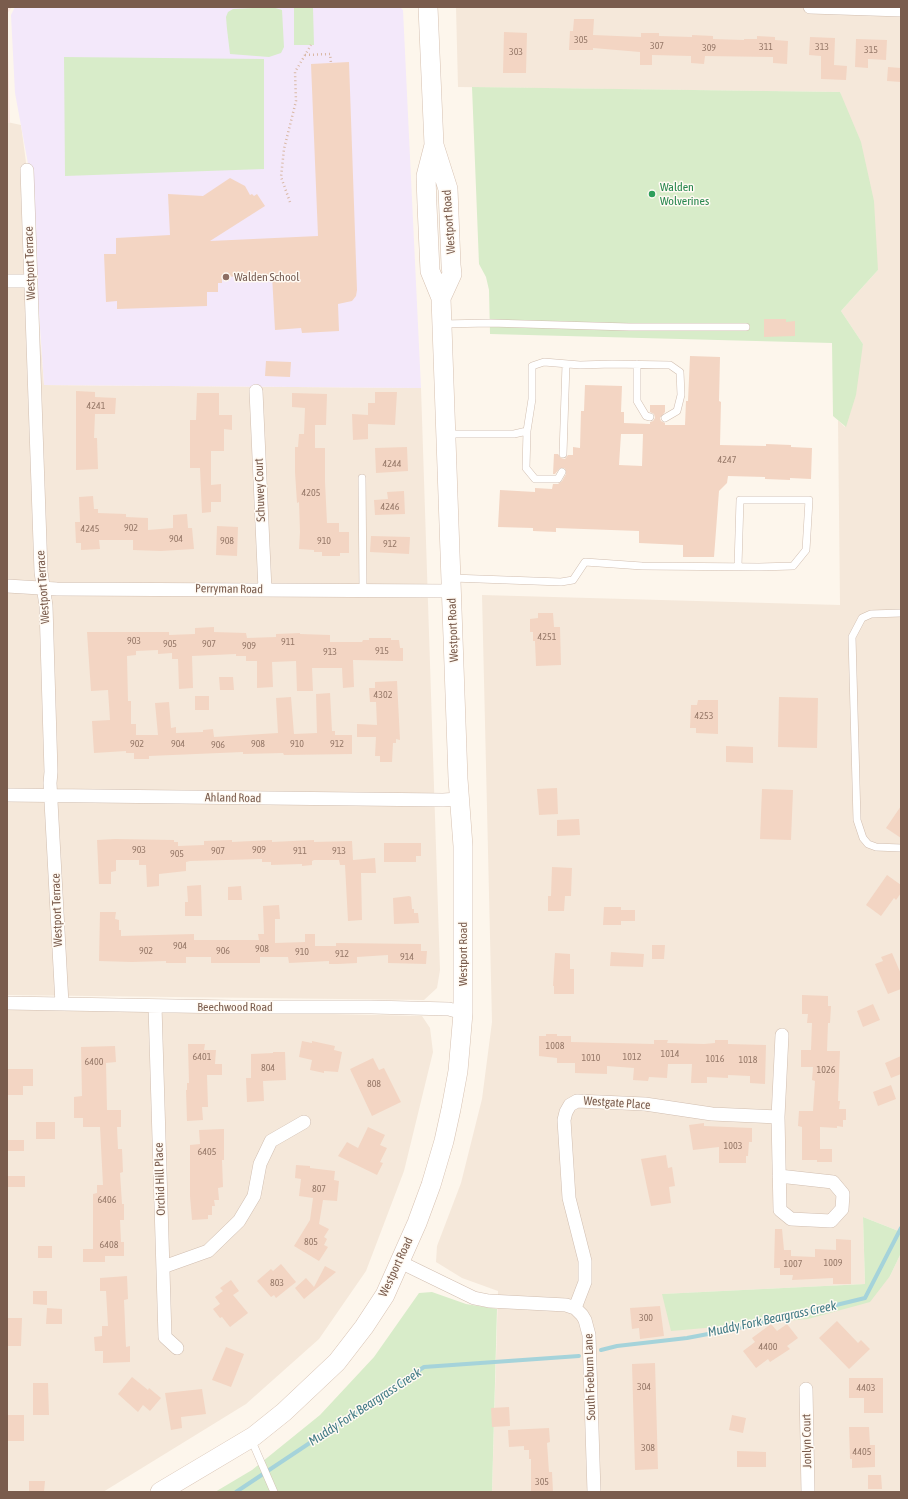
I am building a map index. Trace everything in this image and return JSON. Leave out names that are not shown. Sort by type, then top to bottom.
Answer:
[{"type":"main road","name":"Westport Road","points":[[160,1492],[250,1438],[284,1412],[337,1362],[364,1327],[385,1295],[417,1223],[429,1191],[444,1141],[458,1071],[463,1013],[463,846],[459,799],[441,298],[452,274],[448,189],[434,145],[428,7]]},
{"type":"street","points":[[810,7],[901,10]]},
{"type":"street","name":"Westport Terrace","points":[[27,170],[43,588],[46,606],[51,795],[62,1004]]},
{"type":"street","points":[[7,281],[31,281]]},
{"type":"street","name":"Schuwey Court","points":[[256,391],[265,590]]},
{"type":"street","name":"Perryman Road","points":[[7,586],[43,588],[364,590],[452,584]]},
{"type":"street","name":"Ahland Road","points":[[7,795],[459,799]]},
{"type":"street","name":"Beechwood Road","points":[[7,1003],[232,1007],[371,1007],[449,1009],[463,1013]]},
{"type":"street","name":"Orchid Hill Place","points":[[155,1006],[165,1337],[177,1348]]},
{"type":"street","points":[[780,1176],[833,1182],[843,1194],[842,1209],[831,1221],[791,1219],[780,1210],[778,1117],[782,1035]]},
{"type":"street","name":"Westgate Place","points":[[575,1308],[585,1282],[585,1261],[569,1198],[564,1120],[570,1105],[577,1101],[645,1104],[712,1114],[778,1117]]},
{"type":"street","points":[[163,1266],[208,1251],[239,1221],[254,1196],[260,1164],[271,1141],[304,1122]]},
{"type":"street","points":[[400,1262],[474,1298],[489,1301],[566,1305],[575,1308]]},
{"type":"street","name":"South Foeburn Lane","points":[[575,1308],[585,1320],[589,1335],[594,1492]]},
{"type":"street","name":"Jonlyn Court","points":[[806,1389],[808,1492]]},
{"type":"lane","points":[[442,324],[490,323],[629,327],[746,328]]},
{"type":"lane","points":[[562,472],[558,479],[535,479],[526,468],[527,431],[532,399],[532,366],[544,362],[580,365],[670,365],[680,372],[681,395],[677,412],[665,418]]},
{"type":"lane","points":[[563,454],[566,364]]},
{"type":"lane","points":[[637,364],[637,401],[646,416],[650,418]]},
{"type":"lane","points":[[446,434],[514,434],[527,431]]},
{"type":"lane","points":[[362,478],[364,590]]},
{"type":"lane","points":[[452,584],[561,582],[573,580],[584,562],[642,566],[759,567],[793,566],[806,550],[809,500],[740,500],[738,566]]},
{"type":"lane","points":[[901,613],[871,614],[862,618],[852,637],[857,820],[862,838],[868,844],[876,847],[901,848]]},
{"type":"lane","points":[[250,1438],[274,1492]]},
{"type":"path","points":[[290,202],[281,177],[284,148],[296,101],[295,72],[311,45]]},
{"type":"path","points":[[305,55],[330,54],[331,63]]},
{"type":"shaded area","points":[[7,7],[12,7],[7,14]]},
{"type":"shaded area","name":"Walden School","points":[[15,7],[400,7],[403,10],[421,388],[44,385],[29,169],[15,93],[11,15]]},
{"type":"shaded area","points":[[456,7],[901,7],[901,1232],[863,1217],[865,1284],[663,1294],[808,1319],[890,1276],[901,1253],[901,1492],[492,1492],[498,1291],[462,1278],[436,1262],[437,1246],[461,1183],[482,1099],[492,1022],[482,595],[840,605],[838,420],[845,427],[863,344],[841,311],[878,270],[840,92],[458,87]]},
{"type":"shaded area","points":[[7,14],[10,123],[7,122]]},
{"type":"shaded area","points":[[7,122],[21,125],[27,170],[44,385],[421,388],[440,970],[437,988],[424,1000],[7,995]]},
{"type":"shaded area","points":[[7,1008],[422,1016],[430,1028],[433,1052],[404,1171],[366,1271],[319,1339],[246,1404],[103,1492],[7,1492]]},
{"type":"green space","points":[[272,7],[282,10],[284,47],[281,53],[269,57],[230,54],[226,17],[228,12],[233,9]]},
{"type":"green space","points":[[294,8],[313,8],[314,45],[294,45]]},
{"type":"green space","points":[[64,57],[264,59],[264,169],[65,176]]},
{"type":"green space","name":"Walden Wolverines","points":[[472,87],[840,92],[861,142],[874,201],[878,270],[841,311],[863,344],[856,395],[846,427],[833,416],[832,343],[490,334],[489,290],[486,277],[479,264]]},
{"type":"green space","points":[[863,1217],[901,1232],[901,1253],[890,1276],[870,1302],[808,1319],[671,1331],[662,1294],[865,1284]]},
{"type":"green space","points":[[432,1292],[466,1304],[497,1309],[492,1492],[215,1492],[252,1470],[320,1415],[374,1357],[419,1293]]},
{"type":"building","points":[[574,19],[594,19],[593,35],[641,37],[641,33],[659,33],[659,36],[692,37],[692,35],[713,36],[713,39],[744,40],[757,39],[757,36],[775,37],[775,40],[788,41],[787,64],[773,63],[773,57],[705,56],[704,64],[691,63],[691,56],[652,55],[652,65],[640,65],[640,52],[593,48],[593,50],[569,50],[570,31],[573,31]]},
{"type":"building","points":[[504,32],[527,33],[526,73],[503,73]]},
{"type":"building","points":[[810,37],[835,38],[834,65],[847,66],[846,80],[821,79],[821,56],[809,55]]},
{"type":"building","points":[[856,39],[887,40],[886,60],[868,59],[868,68],[855,67]]},
{"type":"building","name":"Walden School","points":[[349,62],[357,290],[356,296],[352,301],[338,304],[339,331],[302,333],[301,328],[275,330],[272,275],[222,277],[222,283],[218,283],[218,292],[207,292],[207,306],[117,309],[117,301],[106,302],[104,254],[116,254],[116,238],[170,235],[168,194],[203,196],[230,178],[245,186],[250,195],[252,194],[254,196],[257,194],[265,206],[210,241],[318,236],[311,64]]},
{"type":"building","points":[[888,67],[901,68],[901,82],[887,81]]},
{"type":"building","points":[[764,319],[786,319],[786,322],[795,321],[795,336],[764,337]]},
{"type":"building","points":[[690,356],[720,357],[720,445],[766,446],[766,444],[812,448],[811,479],[790,478],[790,480],[765,479],[765,477],[728,476],[727,483],[719,491],[714,557],[683,557],[683,545],[639,543],[639,531],[556,528],[556,532],[533,531],[533,528],[498,527],[500,490],[535,492],[535,488],[552,489],[553,484],[558,484],[562,481],[566,474],[566,470],[564,468],[560,468],[555,474],[553,474],[554,454],[558,454],[561,458],[565,459],[568,455],[573,455],[573,447],[580,448],[581,411],[584,411],[585,385],[622,386],[621,412],[624,412],[624,423],[650,424],[650,422],[655,418],[654,414],[650,412],[650,405],[665,405],[665,412],[660,418],[665,425],[685,425],[686,401],[688,401]],"holes":[[[621,434],[643,434],[642,466],[619,465]]]},
{"type":"building","points":[[266,361],[291,362],[290,377],[265,376]]},
{"type":"building","points":[[76,391],[95,392],[95,397],[116,398],[115,414],[95,414],[94,438],[97,438],[98,469],[76,470]]},
{"type":"building","points":[[375,392],[397,392],[395,425],[368,424],[368,439],[353,440],[352,414],[368,415],[368,403],[375,403]]},
{"type":"building","points":[[197,393],[219,393],[219,415],[232,415],[232,430],[224,429],[224,451],[211,451],[211,485],[221,484],[221,502],[211,502],[211,512],[202,513],[200,468],[190,468],[190,420],[196,420]]},
{"type":"building","points":[[292,393],[327,394],[326,425],[315,425],[315,448],[325,448],[327,523],[339,523],[339,532],[349,532],[349,553],[340,553],[340,556],[322,556],[322,552],[299,549],[299,502],[297,503],[295,447],[298,447],[299,434],[304,434],[305,408],[292,407]]},
{"type":"building","points":[[407,447],[408,471],[376,473],[375,448]]},
{"type":"building","points":[[404,491],[405,514],[375,515],[374,500],[388,499],[387,492]]},
{"type":"building","points":[[93,496],[94,509],[98,509],[98,513],[126,514],[126,517],[148,518],[148,530],[173,528],[173,515],[187,514],[188,528],[192,528],[194,549],[161,551],[133,550],[133,540],[99,540],[100,549],[81,550],[81,543],[76,543],[75,522],[80,522],[79,497]]},
{"type":"building","points":[[217,526],[238,527],[237,556],[216,555]]},
{"type":"building","points":[[371,536],[410,537],[409,554],[370,552]]},
{"type":"building","points":[[538,613],[553,613],[554,627],[560,627],[561,665],[536,666],[535,641],[533,641],[533,632],[530,632],[530,619],[538,618]]},
{"type":"building","points":[[214,627],[214,632],[246,633],[247,638],[276,637],[276,634],[300,633],[330,635],[330,642],[362,642],[363,640],[369,640],[369,638],[391,638],[391,640],[399,640],[400,648],[403,648],[403,661],[353,660],[354,687],[343,688],[342,668],[312,668],[313,691],[297,691],[296,661],[272,662],[273,687],[257,688],[257,661],[246,661],[246,656],[236,656],[236,654],[192,656],[193,688],[179,689],[178,659],[172,659],[172,653],[158,654],[158,650],[136,651],[136,655],[127,656],[128,701],[131,701],[131,724],[136,724],[136,735],[158,735],[155,703],[169,702],[171,728],[176,727],[176,733],[203,732],[203,730],[213,729],[214,737],[278,733],[276,698],[291,697],[294,734],[317,733],[316,694],[330,693],[332,731],[335,731],[335,735],[352,735],[352,754],[284,755],[283,753],[243,754],[243,752],[149,756],[149,759],[134,759],[134,753],[126,753],[126,751],[94,753],[92,721],[110,720],[108,690],[91,691],[87,632],[169,632],[169,635],[195,634],[195,628]]},
{"type":"building","points":[[219,677],[233,677],[234,690],[220,690]]},
{"type":"building","points":[[397,681],[400,740],[396,739],[396,743],[393,743],[392,762],[380,762],[380,756],[375,756],[376,737],[357,737],[357,724],[377,725],[376,702],[370,702],[369,688],[375,688],[375,682]]},
{"type":"building","points":[[195,696],[209,696],[209,710],[195,710]]},
{"type":"building","points":[[779,697],[818,698],[817,748],[778,747]]},
{"type":"building","points":[[698,700],[718,700],[718,734],[696,733],[696,728],[690,728],[691,705],[697,705]]},
{"type":"building","points":[[726,746],[753,747],[753,763],[726,762]]},
{"type":"building","points":[[557,788],[558,814],[539,815],[537,789]]},
{"type":"building","points":[[762,789],[793,790],[791,840],[760,839]]},
{"type":"building","points":[[901,806],[901,838],[886,828]]},
{"type":"building","points":[[579,819],[580,835],[557,836],[557,820]]},
{"type":"building","points":[[97,840],[174,840],[174,842],[178,842],[178,846],[204,845],[204,841],[232,840],[232,842],[272,840],[272,842],[314,840],[314,842],[352,841],[353,860],[375,858],[376,873],[361,873],[362,920],[348,921],[345,865],[340,865],[339,860],[314,860],[312,861],[312,865],[302,866],[302,864],[271,865],[271,862],[262,862],[262,859],[190,861],[186,862],[186,871],[159,874],[159,886],[147,887],[146,865],[139,865],[139,860],[116,860],[116,871],[111,872],[111,884],[99,884]]},
{"type":"building","points":[[384,843],[421,843],[421,856],[416,856],[416,862],[384,862]]},
{"type":"building","points":[[552,867],[572,868],[571,896],[565,896],[564,911],[548,911],[548,896],[551,896]]},
{"type":"building","points":[[887,875],[901,885],[901,893],[896,900],[894,898],[881,916],[866,905]]},
{"type":"building","points":[[201,885],[202,916],[185,916],[185,902],[188,902],[187,886]]},
{"type":"building","points":[[241,886],[242,900],[228,900],[228,887]]},
{"type":"building","points":[[411,897],[412,909],[414,909],[414,913],[418,913],[419,923],[394,924],[393,898]]},
{"type":"building","points":[[279,905],[280,919],[275,919],[275,943],[305,942],[305,934],[315,934],[315,946],[336,946],[336,943],[421,944],[421,951],[427,951],[426,964],[388,963],[388,955],[357,957],[357,963],[338,964],[329,964],[329,961],[289,963],[288,957],[260,957],[260,963],[211,963],[211,957],[186,957],[186,963],[166,963],[166,961],[99,961],[100,912],[116,912],[115,919],[119,920],[119,930],[121,930],[121,936],[194,934],[194,940],[259,940],[258,934],[264,934],[263,906]]},
{"type":"building","points":[[604,907],[621,907],[621,910],[635,910],[635,921],[621,921],[621,925],[603,925]]},
{"type":"building","points":[[652,945],[665,945],[664,959],[652,959]]},
{"type":"building","points":[[611,952],[644,954],[643,967],[610,966]]},
{"type":"building","points":[[555,953],[570,954],[570,969],[574,969],[574,994],[554,994]]},
{"type":"building","points":[[892,953],[901,974],[901,989],[888,994],[875,964],[883,961],[881,957]]},
{"type":"building","points":[[802,995],[828,996],[828,1006],[831,1006],[830,1023],[828,1023],[827,1051],[840,1051],[838,1101],[840,1101],[839,1109],[846,1109],[846,1120],[843,1120],[843,1127],[820,1127],[820,1149],[832,1149],[832,1162],[802,1160],[802,1127],[798,1126],[799,1111],[813,1111],[815,1081],[812,1080],[813,1067],[801,1067],[801,1050],[811,1050],[812,1023],[807,1023],[808,1014],[802,1014]]},
{"type":"building","points":[[873,1004],[880,1020],[863,1027],[857,1011]]},
{"type":"building","points":[[546,1034],[571,1036],[571,1042],[654,1044],[654,1040],[668,1040],[667,1043],[704,1044],[715,1043],[715,1040],[728,1040],[728,1044],[766,1045],[765,1084],[750,1083],[750,1076],[728,1075],[728,1078],[707,1077],[707,1083],[691,1083],[692,1064],[668,1064],[667,1078],[649,1077],[648,1081],[633,1080],[634,1068],[607,1066],[607,1074],[575,1073],[575,1063],[557,1063],[557,1058],[539,1056],[539,1036],[546,1036]]},
{"type":"building","points":[[302,1041],[312,1043],[312,1041],[335,1046],[334,1050],[342,1052],[338,1072],[324,1071],[324,1073],[310,1070],[312,1060],[299,1057]]},
{"type":"building","points":[[188,1044],[205,1044],[204,1050],[216,1050],[215,1064],[222,1064],[222,1075],[207,1075],[208,1107],[202,1107],[203,1120],[187,1121],[186,1090],[187,1083],[189,1083]]},
{"type":"building","points":[[115,1046],[116,1062],[106,1063],[107,1110],[121,1110],[121,1127],[117,1127],[118,1149],[122,1149],[123,1172],[120,1173],[122,1204],[124,1204],[124,1220],[120,1220],[121,1242],[124,1242],[124,1256],[105,1256],[105,1262],[83,1262],[83,1249],[93,1249],[93,1194],[97,1193],[97,1185],[103,1185],[100,1127],[83,1127],[83,1118],[74,1118],[74,1097],[82,1096],[81,1047]]},
{"type":"building","points":[[285,1052],[286,1080],[263,1081],[264,1101],[247,1102],[246,1078],[251,1078],[251,1054]]},
{"type":"building","points":[[901,1056],[901,1074],[891,1078],[885,1063]]},
{"type":"building","points":[[373,1058],[379,1070],[384,1068],[401,1102],[372,1116],[350,1069]]},
{"type":"building","points":[[7,1069],[33,1069],[33,1086],[23,1086],[23,1095],[7,1095]]},
{"type":"building","points":[[891,1085],[896,1099],[878,1106],[873,1092]]},
{"type":"building","points":[[36,1122],[55,1122],[55,1139],[36,1139]]},
{"type":"building","points":[[704,1123],[704,1126],[752,1128],[752,1142],[749,1142],[746,1163],[719,1163],[719,1147],[693,1150],[689,1125]]},
{"type":"building","points":[[368,1127],[385,1135],[380,1145],[387,1148],[380,1162],[383,1163],[377,1175],[338,1156],[347,1142],[358,1148]]},
{"type":"building","points":[[224,1129],[224,1160],[222,1160],[223,1187],[218,1188],[219,1200],[214,1200],[215,1206],[212,1206],[212,1215],[208,1215],[208,1219],[192,1220],[190,1196],[190,1145],[200,1144],[199,1130]]},
{"type":"building","points":[[7,1140],[24,1140],[24,1151],[7,1151]]},
{"type":"building","points":[[666,1155],[668,1168],[672,1167],[675,1186],[669,1187],[671,1203],[651,1206],[641,1159]]},
{"type":"building","points":[[296,1165],[335,1171],[334,1180],[339,1181],[337,1201],[323,1200],[319,1224],[329,1229],[324,1237],[327,1239],[324,1245],[328,1247],[319,1261],[294,1246],[310,1220],[313,1198],[299,1196],[301,1179],[295,1178]]},
{"type":"building","points":[[7,1176],[25,1176],[25,1187],[7,1187]]},
{"type":"building","points":[[775,1229],[782,1229],[784,1250],[791,1250],[791,1256],[815,1257],[815,1249],[836,1250],[836,1239],[851,1240],[851,1284],[833,1284],[833,1278],[792,1280],[793,1275],[780,1275],[780,1268],[774,1268]]},
{"type":"building","points":[[38,1246],[52,1246],[52,1258],[38,1258]]},
{"type":"building","points":[[281,1264],[296,1282],[276,1298],[274,1295],[271,1297],[257,1281],[271,1269],[273,1271]]},
{"type":"building","points":[[325,1266],[336,1272],[304,1299],[295,1288],[306,1278],[314,1287]]},
{"type":"building","points":[[127,1276],[128,1299],[124,1300],[126,1347],[130,1346],[130,1362],[103,1363],[103,1351],[95,1351],[94,1337],[102,1336],[102,1326],[108,1326],[106,1291],[100,1291],[100,1278]]},
{"type":"building","points":[[231,1280],[239,1291],[233,1295],[248,1313],[230,1327],[213,1309],[220,1304],[215,1297],[223,1291],[220,1288]]},
{"type":"building","points":[[33,1291],[47,1291],[47,1305],[33,1304]]},
{"type":"building","points":[[660,1306],[664,1336],[640,1339],[639,1328],[632,1329],[630,1308]]},
{"type":"building","points":[[47,1308],[62,1309],[62,1324],[46,1324]]},
{"type":"building","points":[[7,1318],[22,1318],[21,1346],[7,1346]]},
{"type":"building","points":[[837,1321],[858,1343],[861,1340],[870,1349],[849,1369],[819,1338]]},
{"type":"building","points":[[771,1324],[777,1331],[787,1324],[798,1338],[787,1346],[790,1349],[770,1362],[768,1359],[756,1368],[743,1351],[755,1342],[752,1338]]},
{"type":"building","points":[[226,1347],[244,1354],[231,1387],[212,1380]]},
{"type":"building","points":[[655,1363],[658,1469],[635,1470],[632,1364]]},
{"type":"building","points":[[132,1377],[161,1398],[150,1411],[143,1405],[138,1412],[118,1394]]},
{"type":"building","points":[[849,1378],[883,1378],[883,1413],[864,1413],[864,1398],[849,1398]]},
{"type":"building","points":[[33,1383],[48,1383],[49,1415],[33,1415]]},
{"type":"building","points":[[202,1389],[206,1414],[181,1417],[182,1428],[171,1430],[165,1393]]},
{"type":"building","points":[[509,1407],[510,1426],[492,1427],[491,1408]]},
{"type":"building","points":[[7,1415],[24,1415],[24,1441],[7,1441]]},
{"type":"building","points":[[732,1415],[746,1418],[743,1433],[729,1430]]},
{"type":"building","points":[[849,1427],[869,1427],[870,1445],[875,1445],[875,1467],[852,1468],[852,1459],[850,1459]]},
{"type":"building","points":[[549,1428],[550,1442],[547,1443],[549,1472],[552,1472],[553,1492],[531,1492],[531,1459],[529,1459],[529,1450],[524,1450],[524,1446],[509,1447],[508,1430]]},
{"type":"building","points":[[737,1451],[766,1452],[766,1467],[737,1467]]},
{"type":"building","points":[[868,1475],[881,1475],[882,1489],[868,1489]]},
{"type":"building","points":[[29,1481],[45,1481],[44,1492],[29,1492]]},
{"type":"waterway","name":"Muddy Fork Beargrass Creek","points":[[601,1350],[617,1346],[687,1338],[750,1326],[865,1298],[901,1228]]},
{"type":"waterway","name":"Muddy Fork Beargrass Creek","points":[[236,1492],[424,1367],[579,1356]]},
{"type":"place","name":"Walden Wolverines","points":[[652,194]]},
{"type":"place","name":"Walden School","points":[[226,277]]}]
